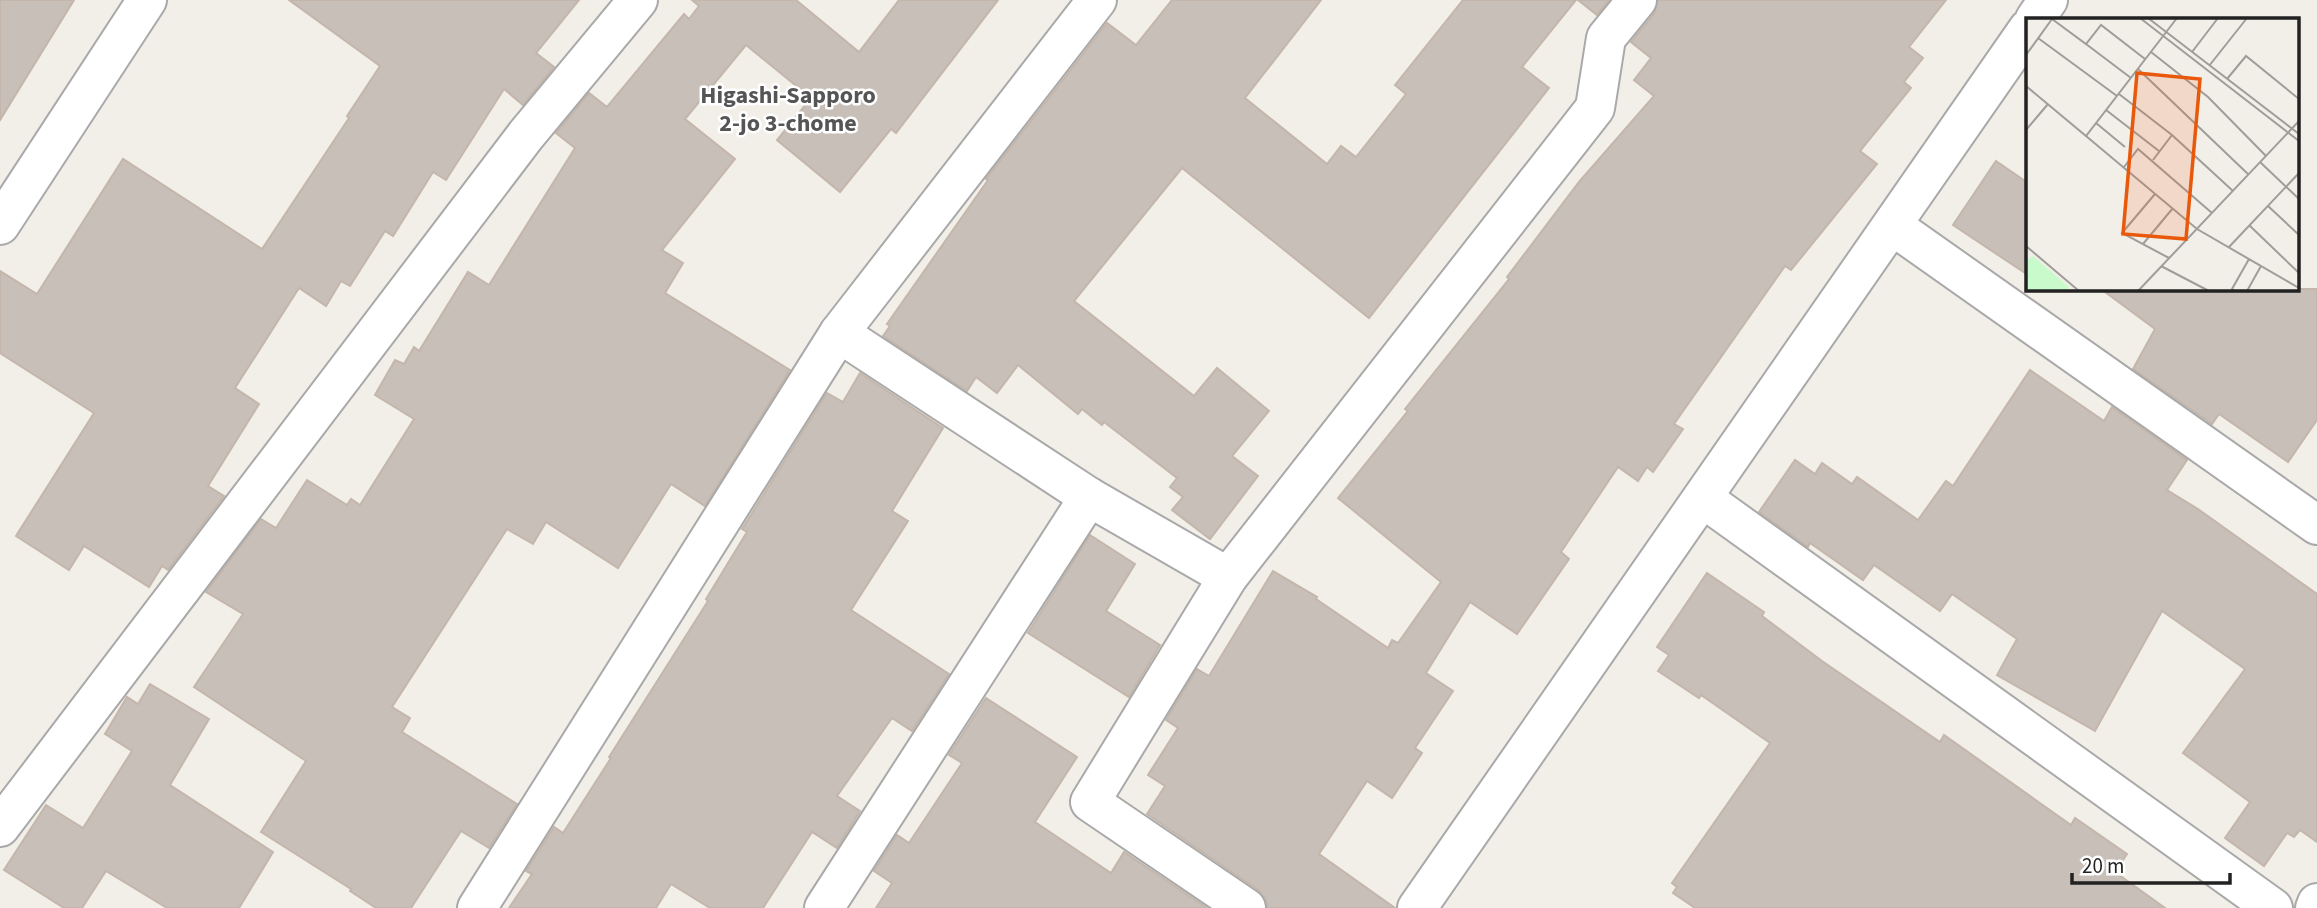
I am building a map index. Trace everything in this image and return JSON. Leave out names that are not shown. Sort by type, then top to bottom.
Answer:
[{"type":"street","points":[[0,225],[148,0]]},
{"type":"street","points":[[0,827],[526,135],[638,0]]},
{"type":"street","points":[[477,908],[839,333],[1097,0]]},
{"type":"street","points":[[1246,908],[1090,802],[1228,577],[1595,108],[1606,38],[1637,0]]},
{"type":"street","points":[[2036,18],[2048,0]]},
{"type":"street","points":[[1417,908],[1704,499],[2026,32]]},
{"type":"street","points":[[1893,226],[2317,525]]},
{"type":"street","points":[[839,333],[1089,497],[1228,577]]},
{"type":"street","points":[[824,908],[1089,497]]},
{"type":"street","points":[[1704,499],[2273,908]]},
{"type":"street","points":[[2315,908],[2317,903]]},
{"type":"building","points":[[0,0],[74,0],[0,120]]},
{"type":"building","points":[[289,0],[579,0],[536,53],[554,67],[523,105],[504,89],[446,180],[433,172],[393,236],[385,231],[350,286],[341,281],[326,306],[299,288],[235,388],[259,404],[208,486],[224,496],[168,570],[162,566],[149,587],[84,546],[69,570],[16,536],[94,413],[0,353],[0,271],[37,294],[123,159],[262,249],[349,118],[347,116],[380,66]]},
{"type":"building","points":[[692,0],[796,0],[859,52],[899,0],[998,0],[896,133],[891,129],[840,192],[777,140],[811,98],[746,45],[685,119],[735,159],[662,250],[683,263],[665,293],[790,370],[705,506],[671,484],[618,568],[546,522],[533,544],[507,529],[392,707],[410,718],[402,732],[517,804],[489,848],[461,831],[411,908],[376,908],[261,832],[306,761],[194,687],[243,614],[206,592],[261,519],[276,528],[307,480],[347,505],[351,499],[360,505],[414,419],[375,395],[395,360],[404,364],[414,347],[419,351],[468,272],[489,285],[575,148],[556,133],[589,93],[607,107],[684,14],[689,19],[699,6]]},
{"type":"building","points":[[1172,0],[1321,0],[1245,98],[1327,164],[1341,146],[1356,157],[1406,94],[1395,85],[1463,0],[1576,0],[1522,67],[1549,88],[1369,318],[1182,168],[1074,301],[1194,396],[1217,368],[1269,411],[1232,456],[1258,476],[1210,539],[1172,510],[1183,497],[1170,487],[1177,478],[1104,422],[1102,425],[1082,409],[1078,414],[1018,365],[997,393],[976,377],[967,391],[883,336],[890,326],[887,324],[988,180],[986,179],[1107,23],[1136,45]]},
{"type":"building","points":[[1578,0],[1609,0],[1597,15]]},
{"type":"building","points":[[1658,0],[1946,0],[1909,47],[1923,58],[1904,82],[1911,88],[1860,151],[1877,164],[1791,270],[1785,266],[1674,424],[1683,429],[1653,472],[1647,467],[1638,481],[1618,467],[1561,552],[1569,559],[1517,634],[1470,602],[1426,673],[1453,691],[1415,748],[1422,753],[1392,798],[1367,781],[1319,854],[1395,908],[1268,908],[1265,898],[1258,890],[1147,814],[1165,786],[1148,775],[1178,728],[1166,720],[1197,669],[1209,676],[1273,571],[1317,597],[1316,599],[1388,648],[1392,640],[1398,643],[1441,582],[1338,498],[1509,279],[1507,277],[1579,182],[1654,96],[1634,80],[1651,58],[1631,42],[1654,14]]},
{"type":"building","points":[[1996,161],[2026,182],[2026,274],[1953,225]]},
{"type":"building","points":[[2317,289],[2317,420],[2288,462],[2219,414],[2212,424],[2133,369],[2155,329],[2102,290]]},
{"type":"building","points":[[2030,370],[2104,421],[2112,407],[2187,460],[2167,490],[2317,594],[2317,842],[2300,830],[2294,837],[2287,833],[2264,866],[2225,838],[2250,802],[2183,753],[2245,669],[2162,611],[2095,731],[1997,675],[2017,639],[1952,594],[1940,611],[1874,565],[1863,580],[1810,543],[1808,547],[1759,512],[1795,460],[1815,474],[1822,463],[1852,484],[1857,477],[1918,520],[1946,481],[1953,486]]},
{"type":"building","points":[[860,373],[943,428],[892,511],[908,521],[851,610],[949,674],[912,731],[892,718],[837,796],[860,811],[837,848],[812,832],[763,908],[710,908],[671,884],[656,908],[509,908],[532,874],[526,871],[554,827],[563,833],[708,601],[706,599],[747,532],[742,529],[827,393],[843,402]]},
{"type":"building","points":[[1090,535],[1135,564],[1106,611],[1160,645],[1129,697],[1028,633]]},
{"type":"building","points":[[1707,573],[1764,612],[1762,616],[1822,661],[1940,742],[1944,735],[2071,825],[2075,818],[2127,854],[2115,872],[2165,908],[1695,908],[1673,893],[1677,887],[1672,883],[1770,743],[1701,695],[1699,698],[1658,671],[1669,655],[1657,647]]},
{"type":"building","points":[[150,684],[209,719],[170,785],[273,852],[239,908],[167,908],[106,871],[82,908],[64,908],[4,870],[46,805],[83,828],[132,751],[105,734],[127,697],[138,704]]},
{"type":"building","points":[[986,698],[1077,757],[1035,822],[1111,873],[1124,852],[1207,908],[876,908],[892,883],[874,871],[897,835],[909,843],[962,763],[949,755]]},
{"type":"district","name":"Higashi-Sapporo 2-jo 3-chome","points":[[788,109]]}]
